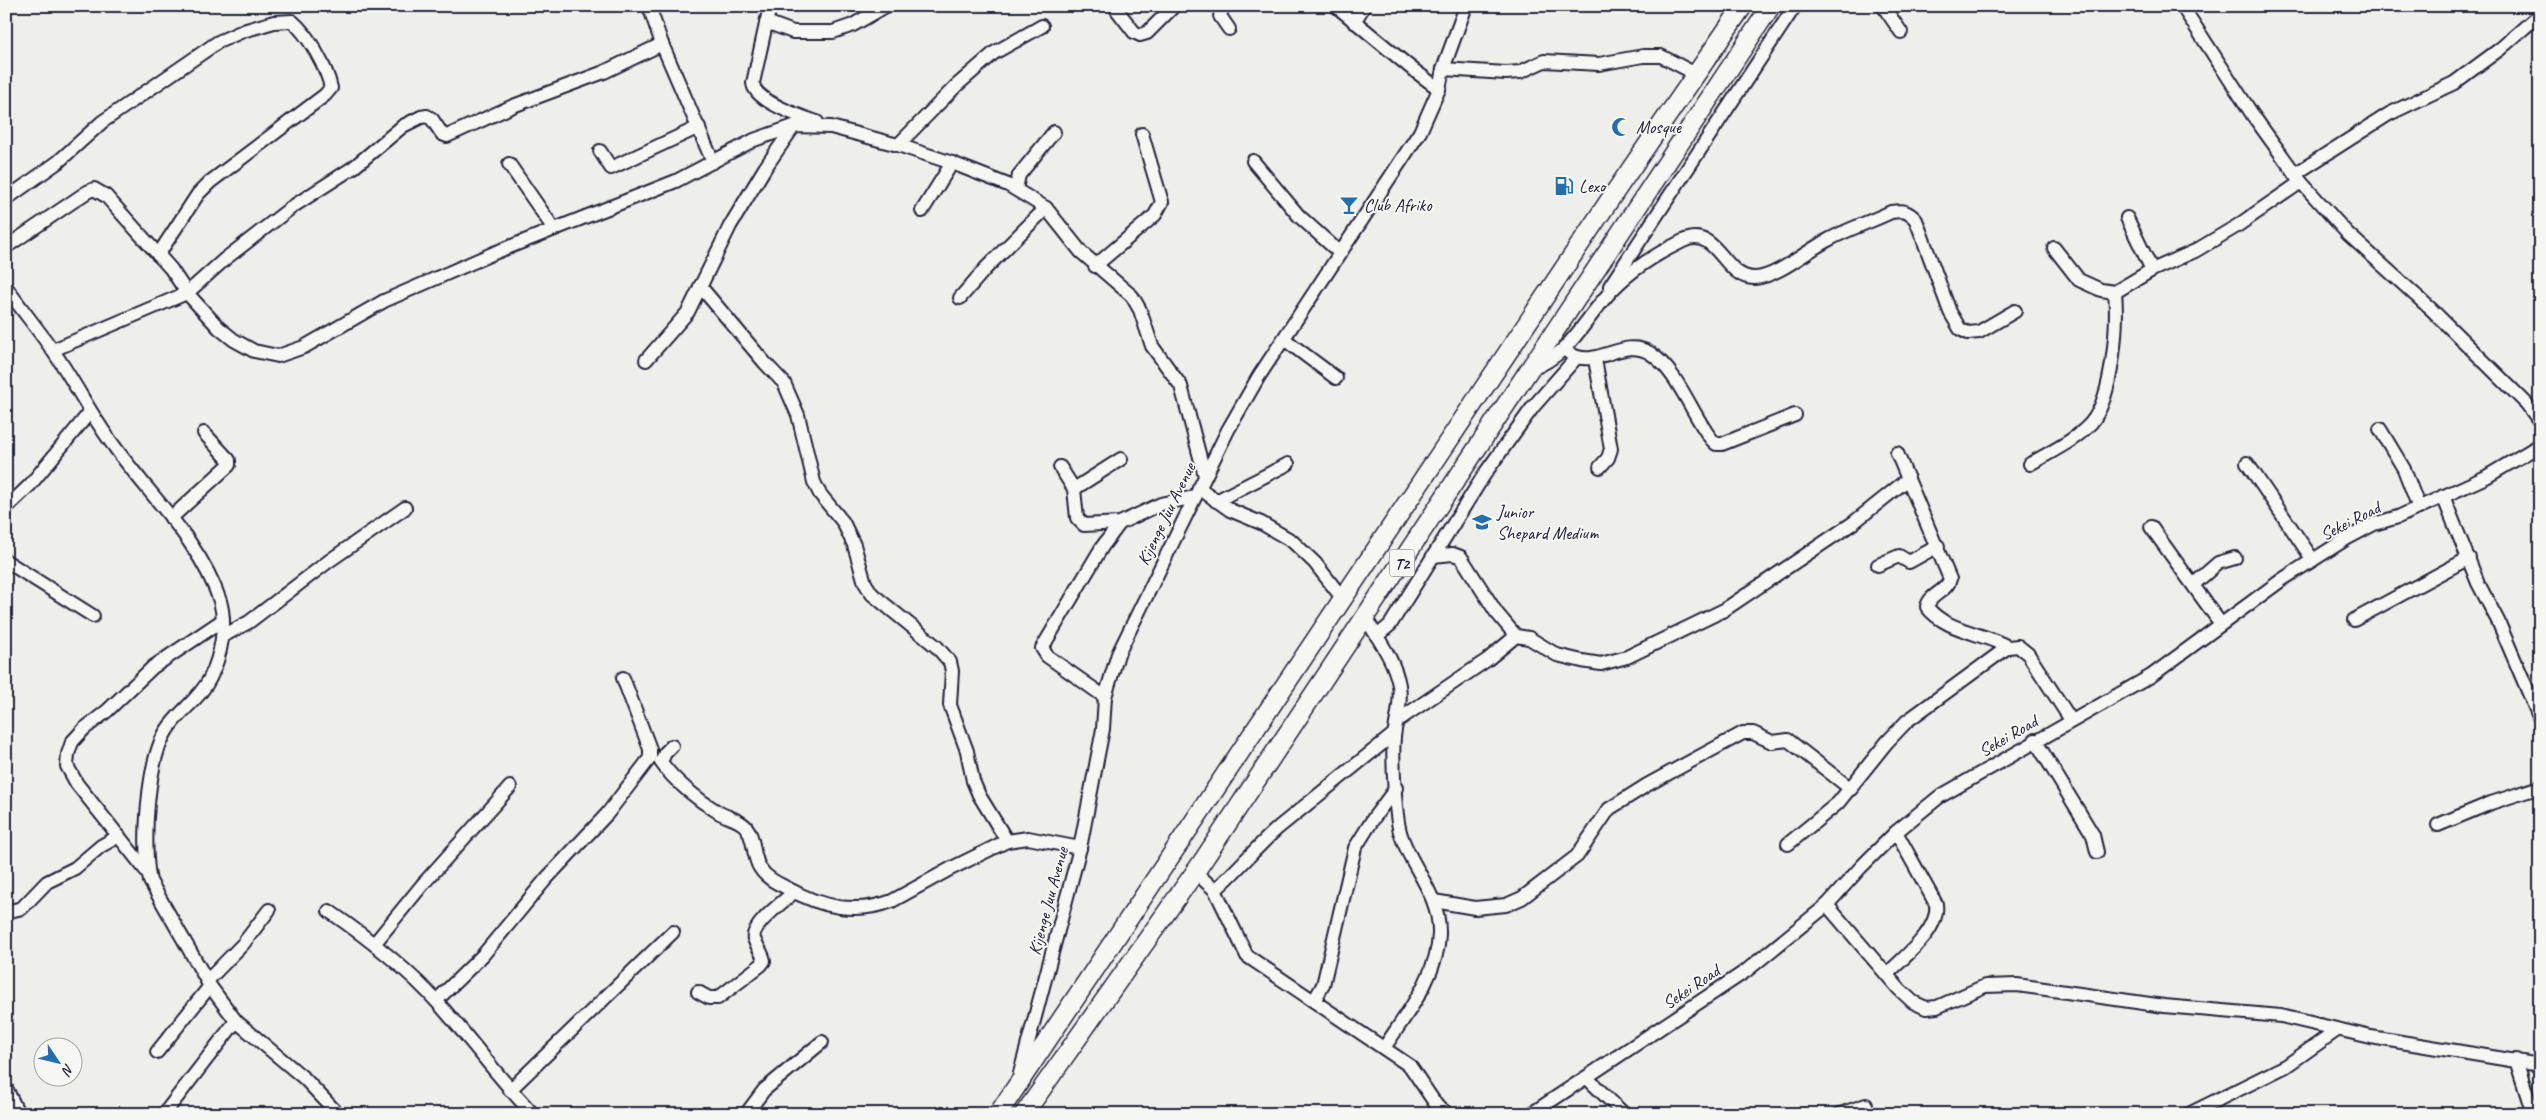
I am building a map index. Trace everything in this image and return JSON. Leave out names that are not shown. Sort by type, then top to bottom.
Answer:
[{"type":"highway","name":"T2","points":[[998,1114],[1743,6]]},
{"type":"highway","name":"T2","points":[[1027,1111],[1197,869],[1771,6]]},
{"type":"highway","points":[[1177,846],[1197,869]]},
{"type":"highway","points":[[1135,909],[1156,926]]},
{"type":"street","points":[[649,6],[662,44],[713,162]]},
{"type":"street","points":[[886,6],[853,25],[833,32],[794,32],[768,12],[754,90],[760,96],[791,113],[831,127],[898,145],[952,163],[1016,189],[1046,208],[1076,246],[1095,266],[1118,282],[1132,296],[1140,310],[1152,346],[1181,386],[1200,487],[1216,501],[1292,541],[1315,563],[1343,599]]},
{"type":"street","points":[[1117,10],[1134,32],[1140,35],[1147,33],[1174,6]]},
{"type":"street","points":[[1223,6],[1220,16],[1228,29]]},
{"type":"street","points":[[1336,6],[1439,89]]},
{"type":"street","points":[[1354,22],[1364,6]]},
{"type":"street","name":"Kijenge Juu Avenue","points":[[1016,1086],[1080,848],[1103,729],[1105,697],[1123,641],[1228,430],[1259,376],[1339,252],[1420,132],[1439,89],[1443,69],[1466,6]]},
{"type":"street","points":[[1589,317],[1794,6]]},
{"type":"street","points":[[1883,6],[1901,32]]},
{"type":"street","points":[[2182,6],[2252,114],[2298,178],[2348,234],[2432,310],[2526,403],[2540,422]]},
{"type":"street","points":[[2054,248],[2079,280],[2101,290],[2115,292],[2152,270],[2195,251],[2237,226],[2298,178],[2389,114],[2454,83],[2500,49],[2540,14]]},
{"type":"street","points":[[6,199],[58,162],[102,122],[218,42],[243,31],[274,22],[292,21],[302,30],[324,68],[331,88],[325,95],[210,182],[198,194],[158,255]]},
{"type":"street","points":[[898,145],[974,70],[994,53],[1042,26]]},
{"type":"street","points":[[53,350],[187,293],[225,259],[292,207],[354,167],[403,126],[427,116],[432,119],[442,134],[447,136],[513,106],[604,72],[662,44]]},
{"type":"street","points":[[1443,69],[1506,73],[1520,72],[1544,61],[1599,64],[1643,56],[1661,56],[1696,74]]},
{"type":"street","points":[[6,247],[94,189],[106,196],[171,269],[187,293],[219,328],[234,340],[254,351],[278,356],[304,347],[384,301],[554,229],[634,199],[713,162],[754,140],[794,126],[831,127]]},
{"type":"street","points":[[646,360],[688,312],[742,206],[794,126]]},
{"type":"street","points":[[600,151],[611,168],[699,127]]},
{"type":"street","points":[[1016,189],[1019,175],[1054,132]]},
{"type":"street","points":[[1095,266],[1155,215],[1162,202],[1142,134]]},
{"type":"street","points":[[1253,161],[1299,216],[1339,252]]},
{"type":"street","points":[[922,211],[952,163]]},
{"type":"street","points":[[509,164],[554,229]]},
{"type":"street","points":[[960,298],[981,273],[1046,208]]},
{"type":"street","points":[[1529,370],[1545,364],[1564,350],[1612,290],[1632,272],[1692,237],[1708,242],[1737,272],[1745,276],[1759,277],[1828,240],[1891,212],[1908,212],[1916,220],[1950,312],[1960,329],[1968,333],[1980,332],[2015,311]]},
{"type":"street","points":[[2126,218],[2152,270]]},
{"type":"street","points":[[700,286],[765,363],[784,382],[798,415],[814,482],[820,494],[843,522],[854,545],[865,583],[872,594],[937,648],[950,662],[952,671],[950,705],[967,751],[973,781],[979,795],[1007,840]]},
{"type":"street","points":[[2030,464],[2076,436],[2092,421],[2099,408],[2114,348],[2117,315],[2115,292]]},
{"type":"street","points":[[8,294],[53,350],[90,412],[114,446],[171,518],[202,563],[213,583],[220,603],[223,636],[211,677],[204,688],[168,728],[157,748],[147,829],[148,873],[150,881],[209,983],[236,1022],[305,1079],[338,1114]]},
{"type":"street","points":[[1284,339],[1336,378]]},
{"type":"street","points":[[1564,350],[1576,358],[1596,358],[1625,348],[1643,350],[1652,354],[1670,373],[1707,434],[1716,444],[1722,444],[1795,415]]},
{"type":"street","points":[[1377,636],[1387,628],[1486,472],[1527,414],[1576,358]]},
{"type":"street","points":[[1596,358],[1611,448],[1608,458],[1600,467]]},
{"type":"street","points":[[6,508],[30,485],[90,412]]},
{"type":"street","points":[[2380,429],[2404,468],[2419,508]]},
{"type":"street","points":[[171,518],[229,465],[229,460],[204,433]]},
{"type":"street","name":"Sekei Road","points":[[1531,1114],[1746,971],[1827,905],[1896,832],[1939,797],[2035,740],[2151,676],[2221,624],[2313,560],[2374,524],[2419,508],[2514,462],[2540,445]]},
{"type":"street","points":[[1897,453],[1938,546],[1950,582],[1929,601],[1927,605],[1929,610],[1949,624],[1987,636],[2008,647]]},
{"type":"street","points":[[1074,489],[1121,459]]},
{"type":"street","points":[[2247,463],[2313,560]]},
{"type":"street","points":[[1216,501],[1288,464]]},
{"type":"street","points":[[1060,467],[1074,489],[1080,523],[1084,525],[1120,523],[1200,487]]},
{"type":"street","points":[[1433,556],[1453,554],[1461,558],[1491,605],[1516,636],[1529,638],[1557,655],[1601,664],[1627,657],[1724,610],[1854,523],[1908,479]]},
{"type":"street","points":[[2443,496],[2540,719]]},
{"type":"street","points":[[223,636],[250,622],[329,560],[405,508]]},
{"type":"street","points":[[1105,697],[1047,656],[1042,648],[1102,547],[1120,523]]},
{"type":"street","points":[[2151,527],[2194,584],[2221,624]]},
{"type":"street","points":[[1878,565],[1899,556],[1908,562],[1938,546]]},
{"type":"street","points":[[2194,584],[2218,564],[2234,558]]},
{"type":"street","points":[[2354,620],[2469,558]]},
{"type":"street","points":[[6,560],[94,616]]},
{"type":"street","points":[[1366,617],[1390,657],[1399,685],[1400,702],[1396,728],[1396,788],[1400,833],[1434,901],[1440,932],[1436,961],[1420,991],[1384,1048]]},
{"type":"street","points":[[148,873],[98,813],[70,772],[67,766],[72,742],[154,667],[223,620]]},
{"type":"street","points":[[1215,890],[1237,871],[1273,832],[1396,728],[1516,636]]},
{"type":"street","points":[[1788,844],[1838,803],[1887,742],[1907,721],[2008,647],[2018,646],[2028,654],[2071,720]]},
{"type":"street","points":[[436,1000],[483,955],[546,879],[607,814],[650,758],[650,749],[623,678]]},
{"type":"street","points":[[1434,901],[1475,908],[1506,905],[1522,898],[1577,856],[1609,809],[1647,784],[1743,733],[1753,733],[1775,742],[1788,740],[1851,789]]},
{"type":"street","points":[[2035,740],[2080,817],[2090,830],[2097,852]]},
{"type":"street","points":[[672,746],[665,753],[661,762],[669,774],[717,811],[743,824],[749,830],[760,868],[769,878],[794,892],[829,906],[877,907],[892,901],[1007,840],[1028,838],[1080,848]]},
{"type":"street","points":[[374,944],[423,884],[510,787]]},
{"type":"street","points":[[2438,825],[2473,810],[2540,787]]},
{"type":"street","points":[[1314,1001],[1323,985],[1355,848],[1396,788]]},
{"type":"street","points":[[1887,974],[1931,929],[1938,912],[1936,904],[1896,832]]},
{"type":"street","points":[[6,912],[22,908],[47,882],[75,868],[101,846],[119,836]]},
{"type":"street","points":[[1197,869],[1215,890],[1245,954],[1337,1019],[1410,1066],[1437,1106],[1448,1114]]},
{"type":"street","points":[[698,992],[709,998],[718,998],[761,965],[764,957],[754,939],[754,932],[759,924],[794,892]]},
{"type":"street","points":[[1827,905],[1908,998],[1926,1008],[1937,1007],[1977,988],[2006,985],[2164,1006],[2280,1016],[2337,1030],[2449,1051],[2540,1065]]},
{"type":"street","points":[[157,1052],[209,983],[243,944],[269,910]]},
{"type":"street","points":[[329,911],[374,944],[436,1000],[472,1040],[510,1090],[533,1114]]},
{"type":"street","points":[[510,1090],[673,932]]},
{"type":"street","points":[[164,1114],[236,1022]]},
{"type":"street","points":[[2189,1114],[2286,1066],[2337,1030]]},
{"type":"street","points":[[746,1114],[764,1090],[822,1042]]},
{"type":"street","points":[[2516,1060],[2534,1114]]},
{"type":"street","points":[[1587,1078],[1624,1114]]},
{"type":"street","points":[[6,1088],[16,1109]]},
{"type":"street","points":[[1840,1114],[1866,1105]]},
{"type":"place","name":"Mosque","points":[[1621,127]]},
{"type":"place","name":"Lexo","points":[[1564,186]]},
{"type":"place","name":"Club Afriko","points":[[1349,205]]},
{"type":"place","name":"Junior Shepard Medium","points":[[1482,522]]}]
